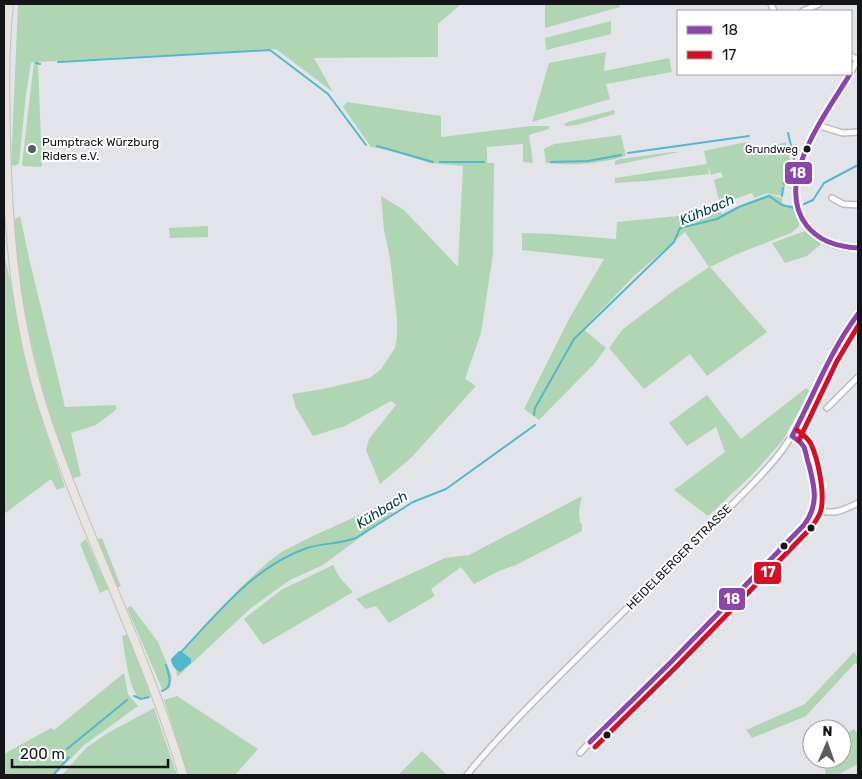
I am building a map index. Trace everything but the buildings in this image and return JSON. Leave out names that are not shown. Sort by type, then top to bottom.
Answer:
[{"type":"main road","points":[[9,4],[5,95],[8,217],[19,303],[30,358],[45,412],[74,497],[162,710],[183,775]]},
{"type":"street","points":[[805,10],[819,4]]},
{"type":"street","points":[[849,75],[820,126],[798,172],[795,190],[796,202],[806,225],[818,238],[840,247],[858,248]]},
{"type":"street","points":[[820,126],[844,133],[858,132]]},
{"type":"street","points":[[832,198],[843,204],[858,204]]},
{"type":"street","name":"HEIDELBERGER STRASSE","points":[[467,775],[500,737],[600,634],[776,458],[805,414],[836,347],[858,314]]},
{"type":"street","points":[[826,408],[858,377]]},
{"type":"street","points":[[580,753],[608,723],[672,662],[804,525],[814,508],[815,496],[804,447],[792,436]]},
{"type":"street","points":[[814,508],[825,513],[831,513],[858,503]]},
{"type":"green space","points":[[18,4],[461,4],[438,24],[438,57],[314,58],[333,92],[276,49],[38,62],[42,167],[23,166],[22,164],[34,62],[31,63],[26,94],[19,163],[11,166]]},
{"type":"green space","points":[[545,4],[619,4],[620,7],[545,28]]},
{"type":"green space","points":[[611,21],[611,34],[546,50],[545,38]]},
{"type":"green space","points":[[606,52],[604,71],[669,58],[672,72],[606,84],[610,99],[532,122],[549,63]]},
{"type":"green space","points":[[347,102],[441,116],[441,137],[530,126],[549,126],[549,129],[529,135],[533,163],[523,162],[523,144],[487,147],[487,163],[494,163],[493,254],[481,333],[465,379],[476,386],[411,458],[380,484],[366,450],[369,439],[396,405],[391,401],[345,426],[313,436],[296,408],[292,394],[370,378],[381,369],[395,348],[397,319],[381,196],[404,210],[458,267],[463,166],[430,163],[392,151],[371,147],[343,107]]},
{"type":"green space","points":[[614,110],[615,114],[590,121],[571,126],[565,126],[564,124],[568,122]]},
{"type":"green space","points":[[621,135],[626,156],[586,164],[546,163],[544,149],[554,144]]},
{"type":"green space","points":[[746,142],[749,152],[786,142],[790,160],[783,196],[767,193],[754,198],[752,193],[720,204],[714,180],[723,177],[721,172],[711,175],[708,166],[709,174],[615,183],[615,178],[707,164],[704,151]]},
{"type":"green space","points":[[679,152],[615,165],[615,161],[620,159]]},
{"type":"green space","points":[[769,194],[782,198],[782,202],[785,205],[794,205],[799,219],[799,226],[791,233],[737,254],[710,267],[767,332],[707,376],[690,354],[644,389],[609,348],[623,329],[709,267],[685,232],[634,276],[583,329],[606,348],[595,363],[539,420],[524,409],[569,319],[604,259],[522,250],[522,233],[616,239],[617,222],[719,210],[722,214]]},
{"type":"green space","points":[[20,216],[65,407],[115,405],[117,409],[96,425],[71,433],[81,476],[71,479],[41,384],[26,319],[13,221]]},
{"type":"green space","points":[[208,226],[208,237],[170,238],[169,228]]},
{"type":"green space","points":[[805,231],[821,244],[807,256],[785,263],[772,243]]},
{"type":"green space","points":[[4,254],[34,391],[65,487],[57,490],[51,479],[4,514]]},
{"type":"green space","points":[[806,388],[810,391],[783,440],[753,474],[708,516],[674,490],[725,452],[716,427],[687,446],[669,423],[707,395],[741,439]]},
{"type":"green space","points":[[582,496],[579,510],[582,531],[474,584],[461,567],[431,589],[435,596],[389,623],[376,606],[366,609],[356,599],[445,558],[469,555]]},
{"type":"green space","points":[[388,502],[393,513],[323,565],[290,580],[251,608],[177,677],[175,660],[240,588],[268,562],[283,551],[313,536]]},
{"type":"green space","points":[[102,538],[121,587],[114,587],[95,540]]},
{"type":"green space","points":[[86,539],[108,589],[100,593],[80,544]]},
{"type":"green space","points":[[333,565],[340,578],[353,592],[263,645],[244,619],[281,590]]},
{"type":"green space","points":[[131,606],[158,642],[172,676],[170,688],[163,691],[127,608]]},
{"type":"green space","points":[[129,634],[152,692],[151,696],[139,698],[132,686],[122,636]]},
{"type":"green space","points":[[854,652],[858,657],[858,666],[855,663],[806,716],[752,738],[746,730],[805,704]]},
{"type":"green space","points":[[124,673],[128,694],[138,706],[83,746],[55,775],[4,775],[4,754],[51,728],[54,730]]},
{"type":"green space","points":[[177,696],[258,749],[235,775],[188,775],[164,700]]},
{"type":"green space","points":[[154,708],[177,775],[62,775],[86,748],[106,734]]},
{"type":"green space","points":[[854,729],[858,734],[858,764],[852,767],[852,730]]},
{"type":"green space","points":[[422,751],[447,775],[398,775]]},
{"type":"green space","points":[[824,769],[848,769],[837,775],[826,775]]},
{"type":"water","points":[[179,651],[191,659],[191,663],[180,672],[176,670],[171,659]]},
{"type":"waterway","points":[[58,62],[270,50],[328,94],[366,145]]},
{"type":"waterway","points":[[36,63],[40,64]]},
{"type":"waterway","points":[[788,133],[794,159]]},
{"type":"waterway","points":[[628,153],[749,136]]},
{"type":"waterway","points":[[377,146],[433,162]]},
{"type":"waterway","points":[[551,162],[588,161],[621,155]]},
{"type":"waterway","points":[[440,162],[484,162]]},
{"type":"waterway","points":[[784,184],[788,165]]},
{"type":"waterway","name":"Kühbach","points":[[804,204],[813,200],[824,183],[858,165]]},
{"type":"waterway","points":[[782,196],[783,188]]},
{"type":"waterway","name":"Kühbach","points":[[534,415],[535,408],[574,339],[674,242],[680,228],[717,219],[739,207],[769,196],[782,205],[794,208]]},
{"type":"waterway","name":"Kühbach","points":[[180,653],[222,607],[253,579],[270,567],[288,556],[307,548],[356,538],[413,502],[446,489],[535,425]]},
{"type":"waterway","name":"Kühbach","points":[[162,691],[169,684],[166,665]]},
{"type":"waterway","name":"Kühbach","points":[[134,696],[141,699],[149,697]]},
{"type":"waterway","name":"Kühbach","points":[[67,749],[127,700]]},
{"type":"waterway","name":"Kühbach","points":[[53,775],[69,757]]},
{"type":"transit line","name":"18","points":[[849,75],[807,148],[799,169],[796,189],[798,208],[807,226],[812,231],[830,243],[858,248]]},
{"type":"transit line","name":"18","points":[[792,436],[839,343],[858,314]]},
{"type":"transit line","name":"17","points":[[799,440],[837,361],[858,326]]},
{"type":"transit line","name":"17","points":[[595,747],[677,666],[816,521],[822,503],[818,467],[811,444],[797,430]]},
{"type":"transit line","name":"18","points":[[590,742],[672,661],[809,518],[814,503],[811,473],[804,447],[792,436]]},
{"type":"place","name":"Pumptrack Würzburg Riders e.V.","points":[[32,149]]},
{"type":"place","name":"Grundweg","points":[[807,149]]}]
